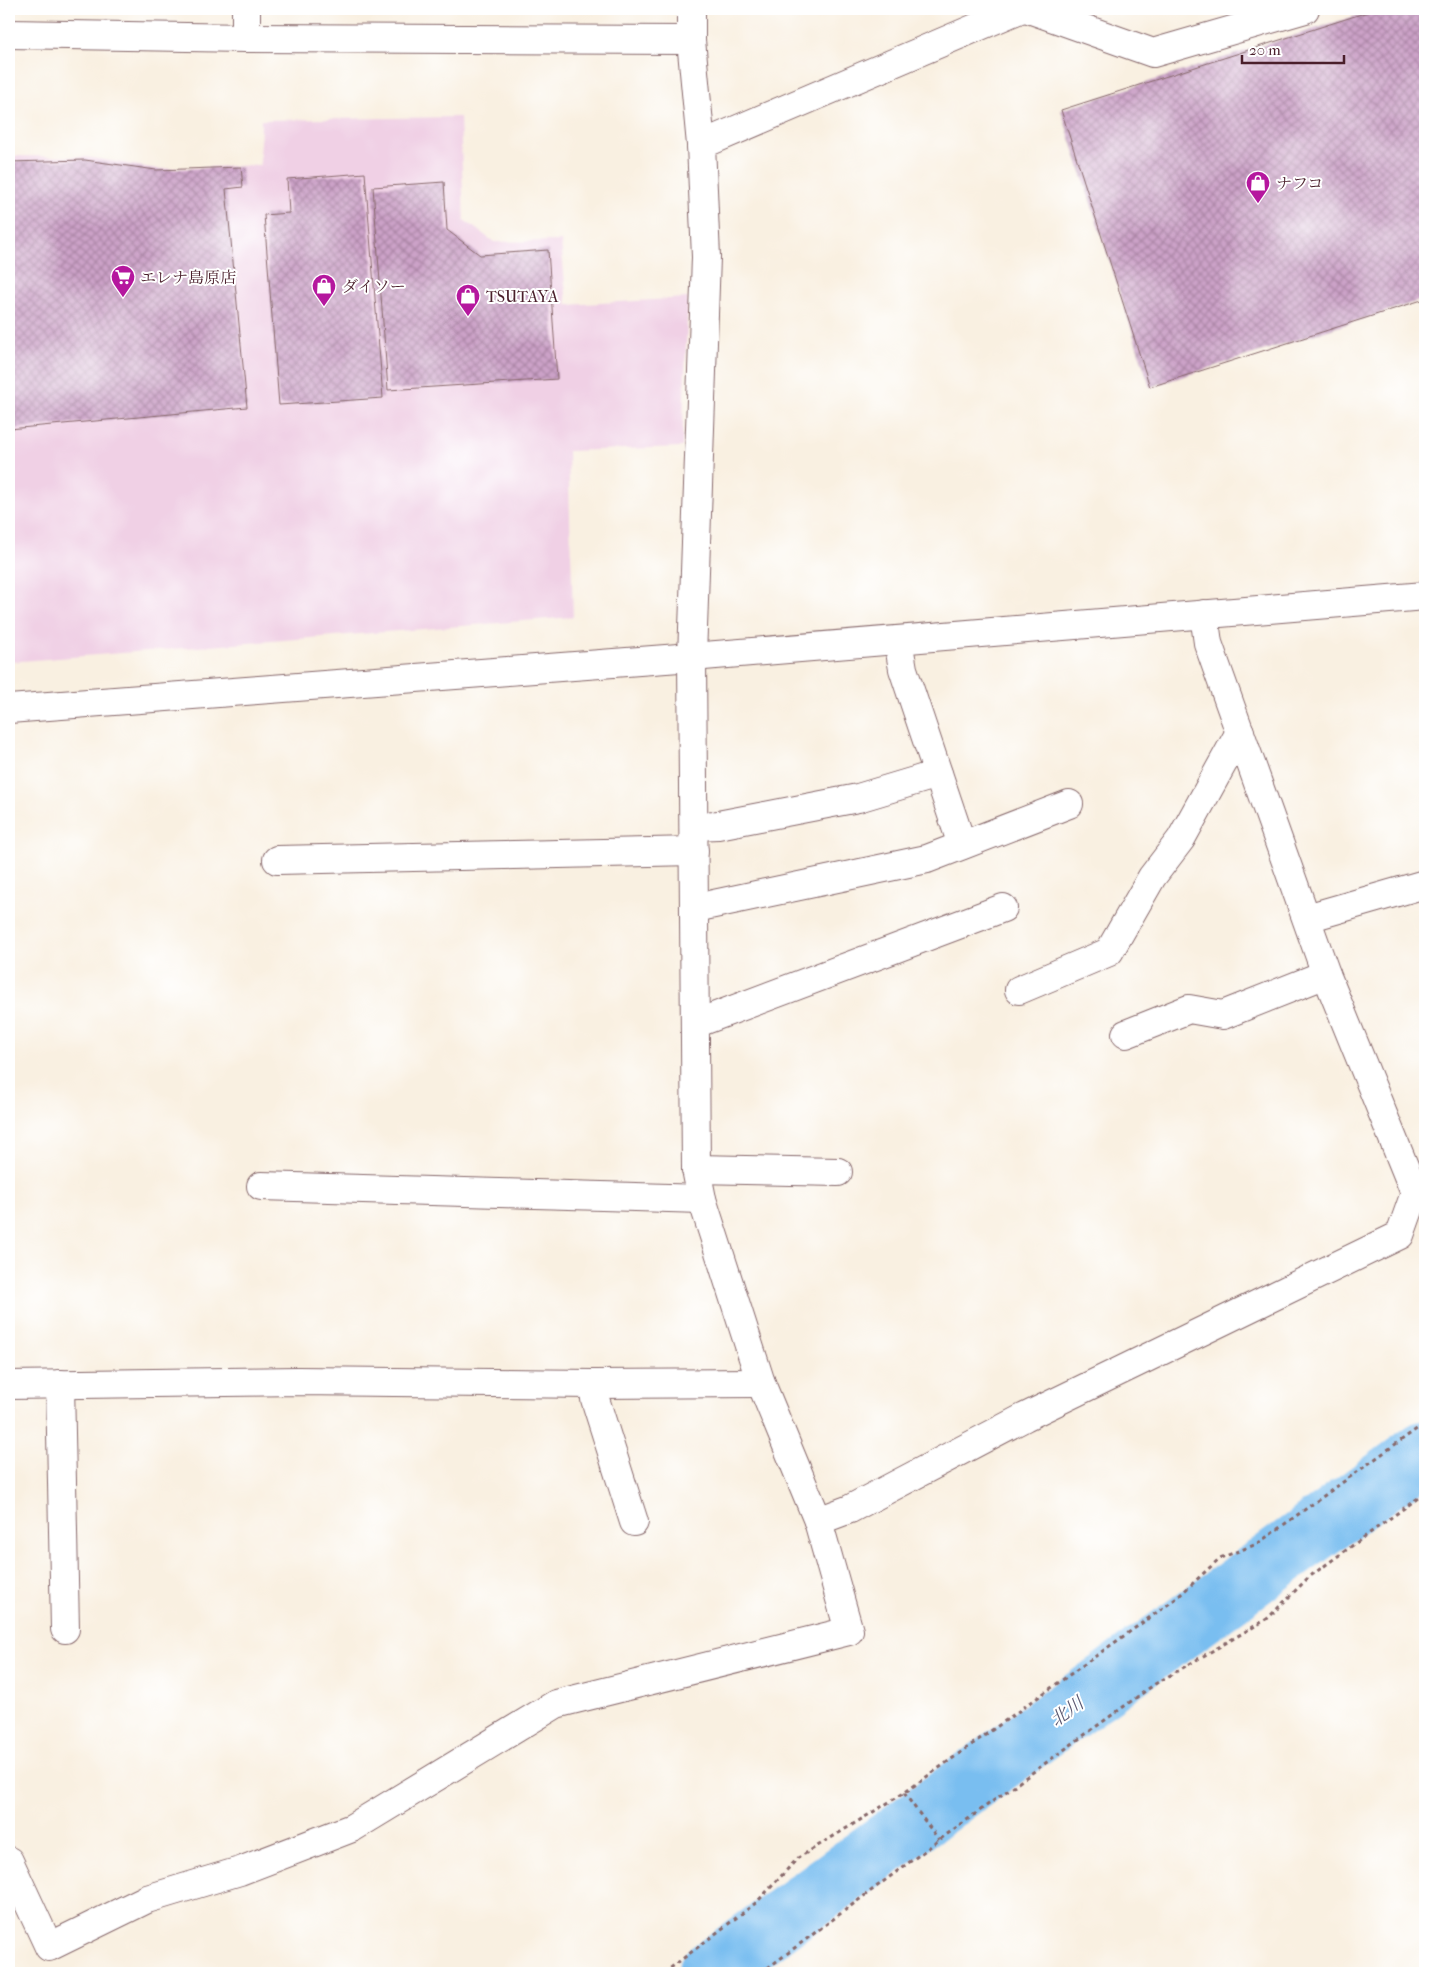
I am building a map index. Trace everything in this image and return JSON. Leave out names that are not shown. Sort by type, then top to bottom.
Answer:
[{"type":"street","points":[[246,9],[246,38]]},
{"type":"street","points":[[9,1861],[49,1947],[147,1899],[240,1871],[352,1828],[556,1704],[849,1631],[818,1521],[761,1383],[702,1200],[696,1169],[692,657],[706,257],[701,145],[691,40],[691,9]]},
{"type":"street","points":[[701,145],[1020,9]]},
{"type":"street","points":[[1029,9],[1078,18],[1153,53],[1305,9]]},
{"type":"street","points":[[9,34],[246,38],[691,40]]},
{"type":"street","points":[[9,710],[692,657],[1425,596]]},
{"type":"street","points":[[818,1521],[850,1509],[1025,1416],[1400,1235],[1415,1193],[1326,974],[1208,643],[1204,614]]},
{"type":"street","points":[[898,640],[903,669],[962,845]]},
{"type":"street","points":[[1019,990],[1109,952],[1152,877],[1181,839],[1240,732]]},
{"type":"street","points":[[276,860],[694,838],[718,825],[858,798],[938,774]]},
{"type":"street","points":[[695,908],[927,859],[1069,804]]},
{"type":"street","points":[[1307,918],[1425,884]]},
{"type":"street","points":[[695,1024],[1003,908]]},
{"type":"street","points":[[1126,1034],[1189,1009],[1224,1015],[1326,974]]},
{"type":"street","points":[[696,1169],[838,1172]]},
{"type":"street","points":[[261,1186],[702,1200]]},
{"type":"street","points":[[9,1385],[297,1380],[593,1384],[761,1383]]},
{"type":"street","points":[[60,1384],[65,1629]]},
{"type":"street","points":[[593,1384],[595,1399],[634,1522]]},
{"type":"path","points":[[664,1973],[756,1902],[798,1858],[904,1792],[1177,1598],[1220,1558],[1257,1544],[1425,1423]]},
{"type":"path","points":[[760,1973],[939,1840],[1155,1684],[1267,1619],[1309,1576],[1425,1493]]},
{"type":"path","points":[[904,1792],[939,1840]]},
{"type":"shaded area","points":[[460,117],[464,220],[494,242],[561,241],[567,305],[688,298],[682,447],[568,451],[573,617],[9,662],[9,156],[86,157],[158,169],[260,165],[261,120]]},
{"type":"building","name":"ナフコ","points":[[1377,9],[1425,9],[1425,299],[1150,387],[1061,110]]},
{"type":"building","name":"エレナ島原店","points":[[85,160],[156,170],[241,167],[243,187],[226,189],[247,407],[9,429],[9,162]]},
{"type":"building","name":"ダイソー","points":[[365,173],[383,398],[279,405],[264,215],[289,213],[287,179]]},
{"type":"building","name":"TSUTAYA","points":[[444,182],[447,230],[480,255],[548,250],[557,379],[388,390],[373,187]]},
{"type":"waterway","name":"北川","points":[[708,1973],[1425,1451]]},
{"type":"place","name":"ナフコ","points":[[1258,204]]},
{"type":"place","name":"エレナ島原店","points":[[123,298]]},
{"type":"place","name":"ダイソー","points":[[324,307]]},
{"type":"place","name":"TSUTAYA","points":[[468,317]]}]
